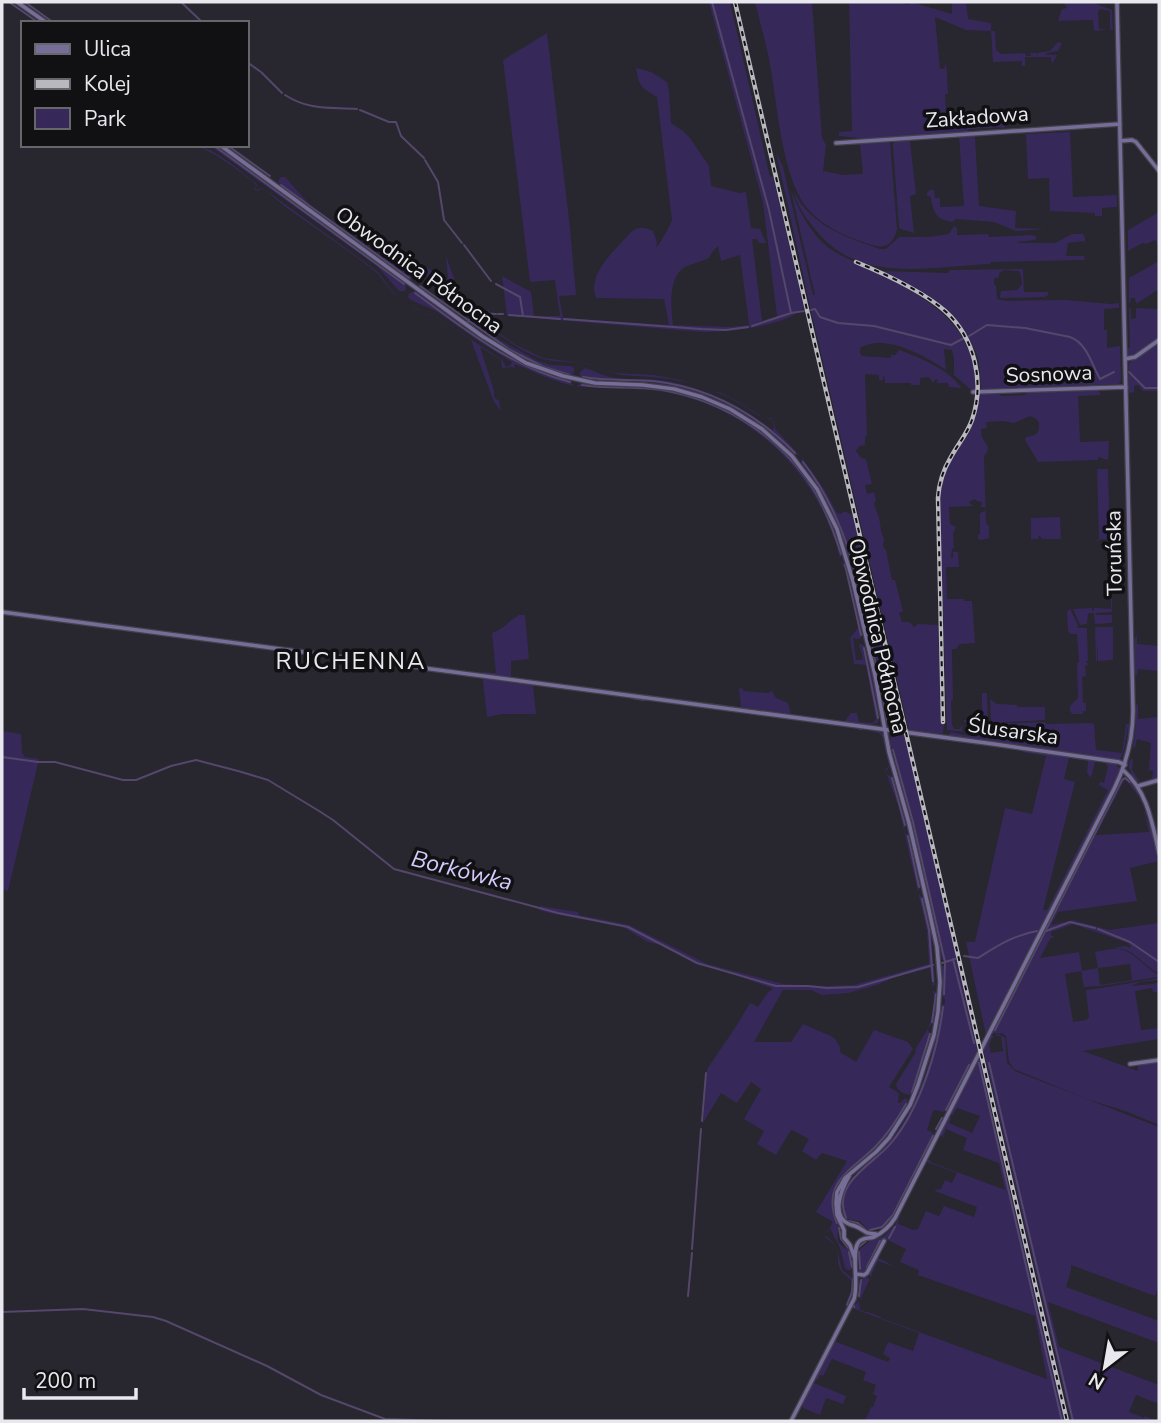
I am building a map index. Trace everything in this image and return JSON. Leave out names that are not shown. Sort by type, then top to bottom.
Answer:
[{"type":"street","points":[[17,2],[44,21]]},
{"type":"street","name":"Toruńska","points":[[878,1234],[895,1219],[1124,767],[1130,748],[1133,725],[1117,2]]},
{"type":"street","name":"Zakładowa","points":[[836,143],[1120,124]]},
{"type":"street","points":[[1120,141],[1136,142],[1159,172]]},
{"type":"street","name":"Obwodnica Północna","points":[[223,147],[482,337],[517,358],[570,378],[663,387],[702,397],[740,414],[775,439],[792,456],[823,499],[836,528],[856,594],[892,764],[912,835],[935,939],[940,995],[934,1035],[910,1105],[889,1138],[841,1184],[836,1200],[844,1233]]},
{"type":"street","points":[[1125,359],[1136,356],[1159,340]]},
{"type":"street","name":"Sosnowa","points":[[973,392],[1126,387]]},
{"type":"street","name":"Ślusarska","points":[[2,612],[885,729],[1106,760],[1124,767]]},
{"type":"street","points":[[1124,767],[1147,805],[1159,853]]},
{"type":"street","points":[[1137,786],[1159,780]]},
{"type":"street","points":[[1130,1064],[1159,1060]]},
{"type":"street","points":[[850,1174],[839,1203],[843,1219],[867,1233],[878,1234]]},
{"type":"street","points":[[852,1225],[846,1228],[844,1233],[855,1259]]},
{"type":"street","points":[[791,1421],[854,1299],[855,1259],[862,1237],[861,1230]]},
{"type":"street","points":[[848,1243],[853,1244],[878,1234]]},
{"type":"street","points":[[856,1274],[867,1273],[884,1241]]},
{"type":"green space","points":[[709,2],[730,2],[770,177],[773,177],[804,308],[794,315],[769,324],[703,332],[507,316],[502,276],[531,292],[534,316],[560,316],[555,280],[530,282],[503,60],[547,33],[576,295],[559,296],[563,318],[669,325],[664,299],[596,298],[594,288],[595,279],[604,262],[631,232],[642,228],[653,231],[656,248],[672,220],[657,97],[642,86],[636,68],[651,72],[667,82],[671,123],[690,138],[709,166],[711,186],[739,193],[746,192],[751,228],[760,229],[766,243],[752,239],[762,321],[777,316],[763,203]],"holes":[[[718,246],[721,261],[740,255],[749,325],[673,325],[672,296],[678,274],[685,267],[709,258]]]},
{"type":"green space","points":[[755,2],[812,2],[822,138],[826,145],[823,171],[843,175],[863,174],[860,144],[890,142],[897,229],[895,237],[887,245],[880,247],[867,243],[830,227],[807,208],[799,195],[786,160],[770,64]]},
{"type":"green space","points":[[849,2],[900,2],[908,5],[911,2],[952,14],[952,2],[966,2],[968,19],[991,23],[991,31],[966,30],[935,17],[940,69],[945,67],[946,61],[946,114],[954,113],[955,126],[998,122],[1002,117],[1005,119],[1005,127],[903,137],[839,136],[839,132],[852,131]]},
{"type":"green space","points":[[1063,2],[1091,2],[1112,10],[1113,30],[1110,30],[1110,11],[1100,9],[1099,29],[1107,30],[1094,31],[1093,20],[1058,21],[1062,9],[1067,8]]},
{"type":"green space","points":[[991,31],[995,31],[996,50],[1001,54],[1025,53],[1026,56],[1031,56],[1030,53],[1037,53],[1038,56],[1038,53],[1050,51],[1058,42],[1062,43],[1058,51],[1045,55],[1057,55],[1052,64],[1051,57],[1025,57],[1025,66],[1022,66],[1022,61],[993,62]]},
{"type":"green space","points":[[1070,132],[1073,197],[1117,195],[1117,207],[1102,208],[1102,216],[1095,216],[1095,213],[1050,211],[1049,178],[1028,179],[1026,134]]},
{"type":"green space","points":[[959,137],[975,137],[979,206],[1016,211],[1015,228],[1047,229],[1016,231],[994,222],[956,219],[952,222],[938,216],[930,196],[927,196],[930,190],[934,190],[935,198],[940,198],[940,207],[964,206]]},
{"type":"green space","points":[[896,141],[910,141],[916,194],[910,196],[914,233],[899,227],[893,146]]},
{"type":"green space","points":[[198,147],[210,150],[226,160],[256,183],[255,189],[264,189],[358,257],[378,272],[393,292],[408,304],[393,293],[377,273],[358,258],[265,190],[257,191],[254,189],[254,182]]},
{"type":"green space","points":[[212,147],[218,147],[405,283],[405,291],[399,291],[377,266]]},
{"type":"green space","points":[[776,152],[783,167],[813,295],[791,191],[812,231],[827,247],[930,303],[955,327],[972,357],[977,389],[970,389],[954,375],[952,350],[944,349],[946,370],[916,353],[893,345],[870,344],[860,348],[862,356],[891,358],[891,355],[895,355],[899,350],[907,353],[941,369],[961,387],[936,383],[936,379],[933,383],[929,377],[920,378],[920,385],[885,383],[884,375],[883,380],[879,380],[879,375],[865,374],[867,435],[865,445],[859,446],[856,451],[861,458],[866,459],[872,484],[865,485],[867,494],[874,492],[874,505],[884,538],[883,547],[903,611],[899,613],[902,622],[909,622],[914,627],[918,624],[938,625],[941,722],[944,723],[943,733],[939,735],[909,731]]},
{"type":"green space","points":[[285,177],[310,205],[383,257],[414,271],[416,275],[411,280],[408,279],[280,185],[278,181]]},
{"type":"green space","points":[[794,192],[801,204],[820,222],[842,235],[880,249],[886,249],[899,237],[949,234],[954,226],[957,228],[957,235],[1037,237],[1035,240],[1017,242],[1020,243],[1055,243],[1072,234],[1083,234],[1085,245],[1084,241],[1068,243],[1066,256],[1084,256],[1085,260],[991,262],[920,269],[874,266],[852,259],[833,247],[805,216]]},
{"type":"green space","points":[[1159,212],[1159,247],[1155,240],[1128,251],[1128,230]]},
{"type":"green space","points":[[446,256],[464,306],[471,311],[489,310],[490,327],[516,345],[543,358],[597,367],[548,360],[529,353],[510,342],[475,316],[476,312],[472,314],[463,308],[462,301],[455,303],[421,271],[420,262],[447,280]]},
{"type":"green space","points":[[1159,261],[1159,289],[1136,304],[1135,298],[1131,298],[1129,303],[1129,278]]},
{"type":"green space","points":[[1023,269],[1024,292],[1048,292],[1048,295],[1001,298],[1001,291],[1017,290],[1022,284],[1019,271],[1005,270],[1000,272],[998,278],[994,278],[997,299],[1119,303],[1119,308],[1104,309],[1104,330],[1107,330],[1107,348],[1120,346],[1119,384],[981,389],[976,352],[958,325],[929,299],[883,273]]},
{"type":"green space","points":[[416,291],[462,325],[460,327],[464,330],[466,328],[503,353],[529,367],[571,381],[573,386],[515,364],[514,368],[502,368],[501,360],[480,347],[494,397],[499,401],[501,411],[494,402],[471,340],[436,317],[502,360],[506,367],[510,366],[512,362],[483,344],[436,311],[411,300],[409,293]]},
{"type":"green space","points":[[1131,308],[1131,319],[1136,318],[1136,308],[1159,309],[1159,338],[1132,356],[1128,355]]},
{"type":"green space","points":[[471,319],[500,340],[538,361],[571,366],[574,373],[563,374],[503,346],[470,323]]},
{"type":"green space","points":[[1159,342],[1159,391],[1143,391],[1138,385],[1134,386],[1134,392],[1130,393],[1129,363]]},
{"type":"green space","points":[[585,368],[622,379],[659,380],[694,388],[735,406],[773,430],[772,419],[766,418],[772,418],[776,430],[802,458],[746,416],[711,398],[672,386],[585,379],[580,376],[580,372]]},
{"type":"green space","points":[[600,368],[614,373],[654,375],[695,385],[670,379],[621,375],[613,373]]},
{"type":"green space","points":[[581,383],[652,388],[710,403],[753,426],[790,459],[820,499],[843,554],[841,562],[846,565],[863,634],[860,639],[853,638],[856,660],[863,658],[859,645],[861,644],[865,646],[864,653],[866,652],[879,706],[878,723],[867,726],[844,722],[851,713],[857,713],[859,722],[873,723],[876,719],[866,665],[854,664],[850,638],[858,628],[850,585],[841,563],[832,531],[818,502],[800,475],[779,451],[754,430],[727,413],[697,400],[665,392],[575,386]]},
{"type":"green space","points":[[710,390],[739,402],[762,417],[734,400]]},
{"type":"green space","points":[[1098,390],[1101,395],[1078,396],[1080,442],[1109,441],[1108,460],[1098,457],[1098,460],[1038,462],[1025,440],[1039,430],[1039,422],[1030,416],[1014,423],[986,422],[987,428],[981,429],[988,447],[984,458],[989,538],[978,539],[980,513],[985,511],[985,507],[981,507],[982,502],[975,499],[969,502],[975,506],[949,507],[950,524],[956,527],[951,558],[953,552],[958,552],[959,567],[946,567],[947,599],[972,601],[975,643],[960,644],[956,649],[952,649],[952,725],[954,729],[960,729],[962,726],[962,731],[966,732],[947,730],[939,495],[948,466],[971,426],[979,394],[999,393],[1001,396],[1026,395],[1028,392]]},
{"type":"green space","points":[[802,458],[837,513],[845,511],[853,516],[904,730],[889,726],[886,722],[872,650],[874,649],[847,552],[828,506],[801,463]]},
{"type":"green space","points":[[1097,469],[1108,469],[1112,540],[1096,540],[1099,539]]},
{"type":"green space","points":[[1060,517],[1061,539],[1042,539],[1039,535],[1038,539],[1031,539],[1031,518]]},
{"type":"green space","points":[[1109,544],[1112,612],[1096,615],[1112,615],[1112,623],[1095,624],[1094,613],[1088,613],[1087,624],[1080,625],[1073,609],[1111,609]]},
{"type":"green space","points":[[1070,609],[1077,628],[1087,628],[1088,665],[1085,666],[1086,676],[1082,677],[1086,711],[1083,711],[1083,714],[1072,714],[1070,711],[1070,706],[1078,698],[1079,662],[1077,634],[1068,631],[1067,611]]},
{"type":"green space","points":[[519,615],[525,615],[529,659],[511,661],[511,683],[533,685],[536,714],[487,717],[482,672],[496,673],[492,633]]},
{"type":"green space","points":[[1095,627],[1113,627],[1113,660],[1098,661],[1097,641],[1096,661]]},
{"type":"green space","points":[[1137,634],[1137,644],[1159,646],[1159,671],[1138,669],[1137,676],[1135,674]]},
{"type":"green space","points":[[739,688],[743,691],[772,691],[776,698],[788,703],[791,714],[741,707]]},
{"type":"green space","points":[[982,693],[987,693],[988,724],[1090,723],[1094,724],[1096,750],[1122,753],[1126,724],[1129,724],[1130,737],[1126,751],[1122,759],[1127,743],[1128,725],[1124,749],[1120,760],[948,735],[951,732],[969,736],[971,727],[974,731],[974,722],[964,720],[982,719]]},
{"type":"green space","points":[[990,699],[997,704],[1017,707],[1045,707],[1045,720],[994,723],[991,720]]},
{"type":"green space","points":[[1138,704],[1138,719],[1159,717],[1159,778],[1141,783],[1134,779],[1129,768],[1132,758],[1132,770],[1140,782],[1152,779],[1153,771],[1149,770],[1151,743],[1137,739],[1135,748],[1133,747]]},
{"type":"green space","points":[[867,730],[873,730],[880,732],[883,735],[890,766],[886,771],[887,775],[893,778],[906,823],[904,829],[909,836],[921,887],[918,891],[924,898],[931,930],[933,963],[930,965],[934,967],[935,985],[933,986],[930,968],[848,993],[822,995],[811,990],[783,990],[754,1042],[791,1042],[803,1024],[831,1036],[840,1047],[840,1052],[856,1062],[874,1030],[908,1042],[913,1049],[889,1087],[899,1093],[898,1103],[905,1098],[908,1100],[902,1115],[879,1145],[844,1177],[835,1193],[838,1240],[850,1251],[848,1253],[851,1270],[845,1268],[840,1248],[830,1228],[833,1222],[816,1212],[847,1161],[822,1153],[816,1160],[802,1151],[809,1139],[791,1130],[776,1155],[757,1144],[764,1131],[744,1119],[761,1089],[751,1082],[737,1103],[721,1093],[703,1123],[707,1069],[750,1003],[758,1007],[772,988],[719,969],[698,965],[623,927],[539,910],[540,906],[578,912],[579,915],[629,925],[707,964],[783,984],[854,985],[929,964],[927,931],[898,805],[885,770],[889,766],[882,736]]},
{"type":"green space","points":[[2,731],[21,734],[22,753],[25,757],[39,759],[8,891],[2,889]]},
{"type":"green space","points":[[898,732],[905,734],[979,1050],[950,1106],[944,1112],[933,1111],[927,1130],[933,1133],[934,1138],[893,1216],[880,1229],[869,1231],[860,1221],[846,1219],[842,1206],[846,1188],[894,1136],[913,1105],[929,1064],[941,1006],[945,1003],[942,996],[942,966],[946,966],[945,959],[942,960],[890,741],[892,735]]},
{"type":"green space","points":[[1023,750],[1115,763],[1120,769],[986,1035],[966,942],[975,942],[1005,808],[1032,814],[1046,756],[1022,752]],"holes":[[[1069,758],[1088,761],[1087,773],[1091,778],[1095,762],[1105,762],[1108,767],[1104,783],[1100,782],[1099,785],[1108,790],[1047,910],[1043,910],[1075,782],[1064,779]]]},
{"type":"green space","points":[[1124,777],[1131,780],[1139,792],[1138,798],[1125,779],[1096,835],[1149,832],[1144,812],[1147,811],[1145,813],[1155,839],[1159,861],[1130,868],[1137,901],[1058,912],[1051,925],[1073,920],[1109,930],[1159,923],[1159,973],[1127,950],[1112,948],[1125,946],[1130,948],[1128,943],[1073,924],[1051,932],[1051,936],[1055,936],[1050,939],[1040,958],[1079,952],[1082,971],[1098,968],[1095,952],[1119,949],[1159,975],[1158,977],[1100,986],[1084,987],[1081,971],[1065,974],[1073,1022],[1089,1017],[1086,990],[1159,978],[1131,986],[1159,982],[1159,1009],[1157,992],[1153,992],[1152,988],[1135,991],[1141,1030],[1159,1028],[1159,1039],[1083,1051],[1138,1071],[1138,1065],[1159,1062],[1159,1125],[1014,1069],[1009,1062],[1006,1036],[992,1032]],"holes":[[[1130,964],[1132,980],[1100,985],[1098,968]]]},
{"type":"green space","points":[[933,990],[937,994],[934,1022],[927,1029],[933,1014]]},
{"type":"green space","points":[[927,1029],[931,1034],[913,1093],[905,1094],[896,1084]]},
{"type":"green space","points":[[999,1034],[1005,1038],[1007,1063],[1015,1071],[1159,1127],[1159,1284],[1155,1296],[1071,1265],[1066,1287],[1159,1321],[1159,1343],[1048,1302],[1059,1347],[1159,1385],[1159,1404],[1136,1395],[1129,1412],[1156,1421],[1071,1421],[983,1049],[992,1035],[994,1037],[989,1045],[991,1053],[1003,1051],[1001,1036],[995,1036]]},
{"type":"green space","points":[[980,1056],[1065,1421],[865,1421],[877,1396],[873,1394],[876,1385],[863,1380],[866,1372],[832,1359],[823,1376],[820,1375],[817,1381],[834,1341],[888,1362],[890,1358],[883,1354],[888,1342],[913,1351],[919,1333],[852,1308],[860,1300],[860,1310],[1047,1379],[1035,1316],[918,1275],[919,1270],[900,1262],[906,1249],[884,1238],[867,1270],[862,1273],[859,1270],[858,1251],[870,1241],[884,1236],[900,1215],[898,1224],[913,1230],[918,1229],[926,1211],[939,1216],[944,1206],[974,1217],[977,1207],[935,1191],[941,1189],[945,1180],[952,1183],[957,1173],[927,1160],[1005,1190],[999,1163],[963,1150],[967,1138],[946,1129],[943,1136],[946,1139],[940,1135],[949,1118],[953,1119],[949,1123],[972,1133],[980,1116],[957,1108],[952,1116],[951,1113]]},
{"type":"green space","points":[[827,1234],[838,1251],[843,1271],[854,1279],[852,1280],[853,1289],[848,1305],[845,1305],[852,1290],[851,1280],[842,1272],[837,1250],[825,1237]]},
{"type":"green space","points":[[878,1258],[896,1267],[878,1261],[870,1278],[870,1272]]},
{"type":"green space","points":[[866,1277],[870,1279],[860,1300],[860,1279]]},
{"type":"green space","points":[[814,1383],[846,1396],[843,1404],[826,1398],[820,1415],[803,1408],[802,1405]]},
{"type":"waterway","points":[[9,2],[36,21]]},
{"type":"waterway","points":[[25,2],[51,21]]},
{"type":"waterway","points":[[181,2],[201,21]]},
{"type":"waterway","points":[[712,2],[769,210],[791,313]]},
{"type":"waterway","points":[[248,63],[282,93]]},
{"type":"waterway","points":[[285,95],[312,106],[357,109]]},
{"type":"waterway","points":[[360,110],[389,122],[396,122],[401,136],[424,158]]},
{"type":"waterway","points":[[216,147],[404,284]]},
{"type":"waterway","points":[[230,147],[270,176]]},
{"type":"waterway","points":[[425,160],[438,182],[444,220],[462,243]]},
{"type":"waterway","points":[[281,185],[409,278]]},
{"type":"waterway","points":[[464,245],[491,281]]},
{"type":"waterway","points":[[496,284],[520,297],[523,316],[560,319]]},
{"type":"waterway","points":[[420,286],[510,350],[544,367],[570,375]]},
{"type":"waterway","points":[[415,293],[488,345],[527,366],[570,382]]},
{"type":"waterway","points":[[811,310],[815,309],[820,317],[838,323],[874,326],[951,345],[964,338]]},
{"type":"waterway","points":[[752,326],[804,311]]},
{"type":"waterway","points":[[473,314],[496,314]]},
{"type":"waterway","points":[[498,314],[503,314]]},
{"type":"waterway","points":[[509,315],[522,316]]},
{"type":"waterway","points":[[468,322],[470,318]]},
{"type":"waterway","points":[[564,319],[701,329],[748,327]]},
{"type":"waterway","points":[[969,336],[987,325],[1025,328],[1070,337],[1085,349],[1100,379],[1114,372]]},
{"type":"waterway","points":[[1129,372],[1145,388],[1159,388]]},
{"type":"waterway","points":[[583,377],[653,381],[693,389],[747,414],[795,453]]},
{"type":"waterway","points":[[582,385],[652,389],[686,395],[732,414],[753,427],[790,459],[806,478],[819,499],[841,554]]},
{"type":"waterway","points":[[803,462],[822,490],[850,553],[867,620],[887,722]]},
{"type":"waterway","points":[[845,565],[861,635]]},
{"type":"waterway","points":[[864,648],[878,718]]},
{"type":"waterway","points":[[632,698],[644,700]]},
{"type":"waterway","points":[[893,750],[913,822],[945,962]]},
{"type":"waterway","name":"Borkówka","points":[[2,757],[55,762],[123,780],[136,780],[171,766],[196,760],[238,771],[268,780],[319,811],[394,869],[558,913],[628,927],[697,963],[776,986],[858,987],[933,965]]},
{"type":"waterway","points":[[892,778],[905,825]]},
{"type":"waterway","points":[[995,1030],[1122,780],[1125,778],[1130,782]]},
{"type":"waterway","points":[[908,836],[919,887]]},
{"type":"waterway","points":[[922,899],[929,930],[933,981]]},
{"type":"waterway","name":"Borkówka","points":[[1046,931],[1070,922],[1095,928]]},
{"type":"waterway","name":"Borkówka","points":[[1098,929],[1130,942],[1159,962]]},
{"type":"waterway","name":"Borkówka","points":[[964,956],[978,958],[1013,938],[1037,931]]},
{"type":"waterway","points":[[953,959],[974,1043]]},
{"type":"waterway","name":"Borkówka","points":[[942,963],[955,959]]},
{"type":"waterway","points":[[944,994],[945,964]]},
{"type":"waterway","points":[[932,1022],[936,994]]},
{"type":"waterway","points":[[846,1218],[843,1200],[847,1187],[854,1177],[892,1142],[919,1096],[932,1060],[943,1007]]},
{"type":"waterway","points":[[912,1092],[930,1034]]},
{"type":"waterway","points":[[979,1063],[1062,1421]]},
{"type":"waterway","points":[[989,1063],[1073,1421]]},
{"type":"waterway","points":[[946,1110],[969,1065]]},
{"type":"waterway","points":[[702,1121],[706,1073]]},
{"type":"waterway","points":[[837,1223],[833,1210],[835,1188],[883,1138],[906,1104]]},
{"type":"waterway","points":[[936,1129],[942,1118]]},
{"type":"waterway","points":[[692,1249],[701,1129]]},
{"type":"waterway","points":[[870,1230],[882,1227],[893,1215],[933,1136]]},
{"type":"waterway","points":[[849,1221],[858,1223],[865,1229]]},
{"type":"waterway","points":[[889,1238],[895,1227]]},
{"type":"waterway","points":[[839,1228],[841,1239],[848,1248]]},
{"type":"waterway","points":[[859,1247],[866,1241]]},
{"type":"waterway","points":[[867,1267],[880,1241]]},
{"type":"waterway","points":[[849,1252],[852,1267]]},
{"type":"waterway","points":[[859,1252],[860,1269]]},
{"type":"waterway","points":[[688,1296],[692,1253]]},
{"type":"waterway","points":[[847,1305],[853,1279]]},
{"type":"waterway","points":[[859,1296],[861,1280]]},
{"type":"waterway","points":[[2,1312],[83,1309],[153,1317],[267,1366],[321,1395],[385,1419],[446,1421]]},
{"type":"railway","points":[[735,2],[1067,1421]]},
{"type":"railway","points":[[856,262],[914,289],[945,311],[964,334],[975,361],[976,406],[968,430],[946,467],[938,498],[943,722]]},
{"type":"district","name":"RUCHENNA","points":[[351,661]]}]
